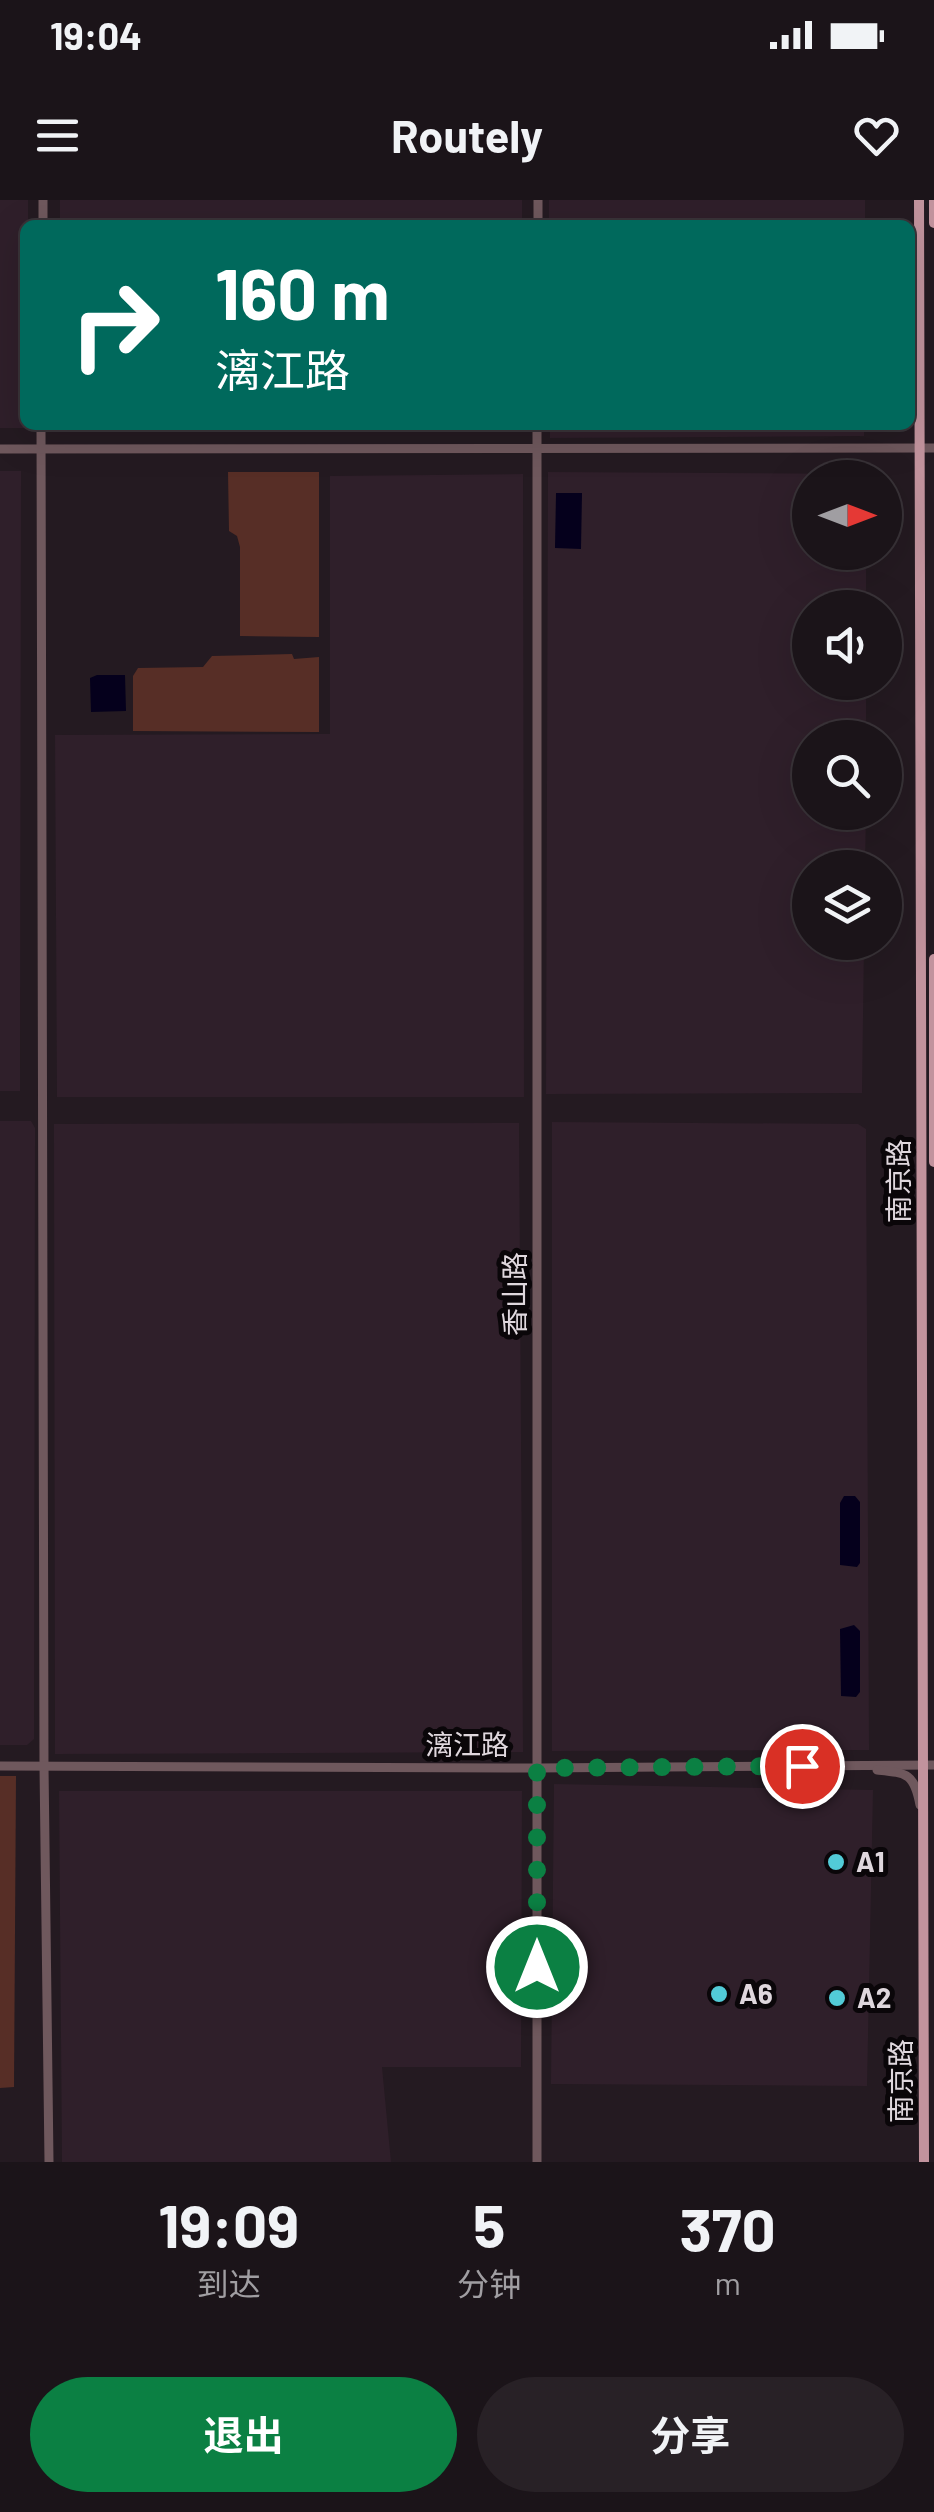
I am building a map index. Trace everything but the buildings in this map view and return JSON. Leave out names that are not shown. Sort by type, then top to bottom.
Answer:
[{"type":"main road","name":"南京路","points":[[920,200],[930,1070],[928,1765],[922,1815],[924,2162]]},
{"type":"main road","points":[[934,200],[934,224]]},
{"type":"main road","name":"南京路","points":[[934,959],[930,1070],[934,1162]]},
{"type":"street","points":[[41,430],[48,2162]]},
{"type":"street","name":"香山路","points":[[536,2162],[537,430]]},
{"type":"street","points":[[0,449],[934,448]]},
{"type":"street","name":"漓江路","points":[[0,1766],[928,1765]]},
{"type":"street","points":[[840,1766],[906,1774],[916,1785],[922,1815]]},
{"type":"shaded area","points":[[0,200],[28,200],[28,220],[20,220],[20,428],[0,428]]},
{"type":"shaded area","points":[[60,200],[522,200],[522,220],[60,220]]},
{"type":"shaded area","points":[[549,200],[865,200],[865,220],[549,220]]},
{"type":"shaded area","points":[[65,430],[490,430],[485,432]]},
{"type":"shaded area","points":[[550,430],[864,430],[864,436],[550,438]]},
{"type":"shaded area","points":[[0,471],[21,471],[20,1091],[0,1091]]},
{"type":"shaded area","points":[[228,472],[319,472],[319,637],[240,636],[240,547],[237,536],[229,531]]},
{"type":"shaded area","points":[[548,472],[792,474],[792,570],[866,570],[866,590],[792,590],[792,700],[866,700],[866,720],[792,720],[792,830],[866,830],[865,850],[792,850],[792,960],[864,960],[862,1093],[546,1094]]},
{"type":"shaded area","points":[[523,474],[524,1097],[57,1097],[55,735],[330,734],[330,476]]},
{"type":"shaded area","points":[[556,493],[582,493],[581,549],[555,548]]},
{"type":"shaded area","points":[[292,654],[294,659],[319,657],[319,732],[133,731],[133,676],[138,668],[203,667],[212,656]]},
{"type":"shaded area","points":[[125,675],[126,711],[91,712],[90,678]]},
{"type":"shaded area","points":[[0,1121],[31,1121],[35,1128],[34,1739],[27,1745],[0,1745]]},
{"type":"shaded area","points":[[552,1122],[858,1124],[866,1129],[869,1750],[552,1751]]},
{"type":"shaded area","points":[[519,1123],[523,1752],[55,1754],[54,1124]]},
{"type":"shaded area","points":[[844,1496],[855,1496],[860,1502],[857,1567],[840,1565],[840,1503]]},
{"type":"shaded area","points":[[854,1625],[860,1631],[860,1692],[856,1697],[841,1696],[840,1629]]},
{"type":"shaded area","points":[[0,1776],[16,1776],[14,2087],[0,2088]]},
{"type":"shaded area","points":[[554,1784],[873,1790],[867,2086],[551,2084]]},
{"type":"shaded area","points":[[59,1791],[522,1791],[521,2067],[382,2067],[391,2162],[62,2162]]},
{"type":"place","name":"A1","points":[[836,1862]]},
{"type":"place","name":"A6","points":[[719,1994]]},
{"type":"place","name":"A2","points":[[837,1998]]},
{"type":"route","points":[[537,1967],[537,1768],[802,1766]]}]
